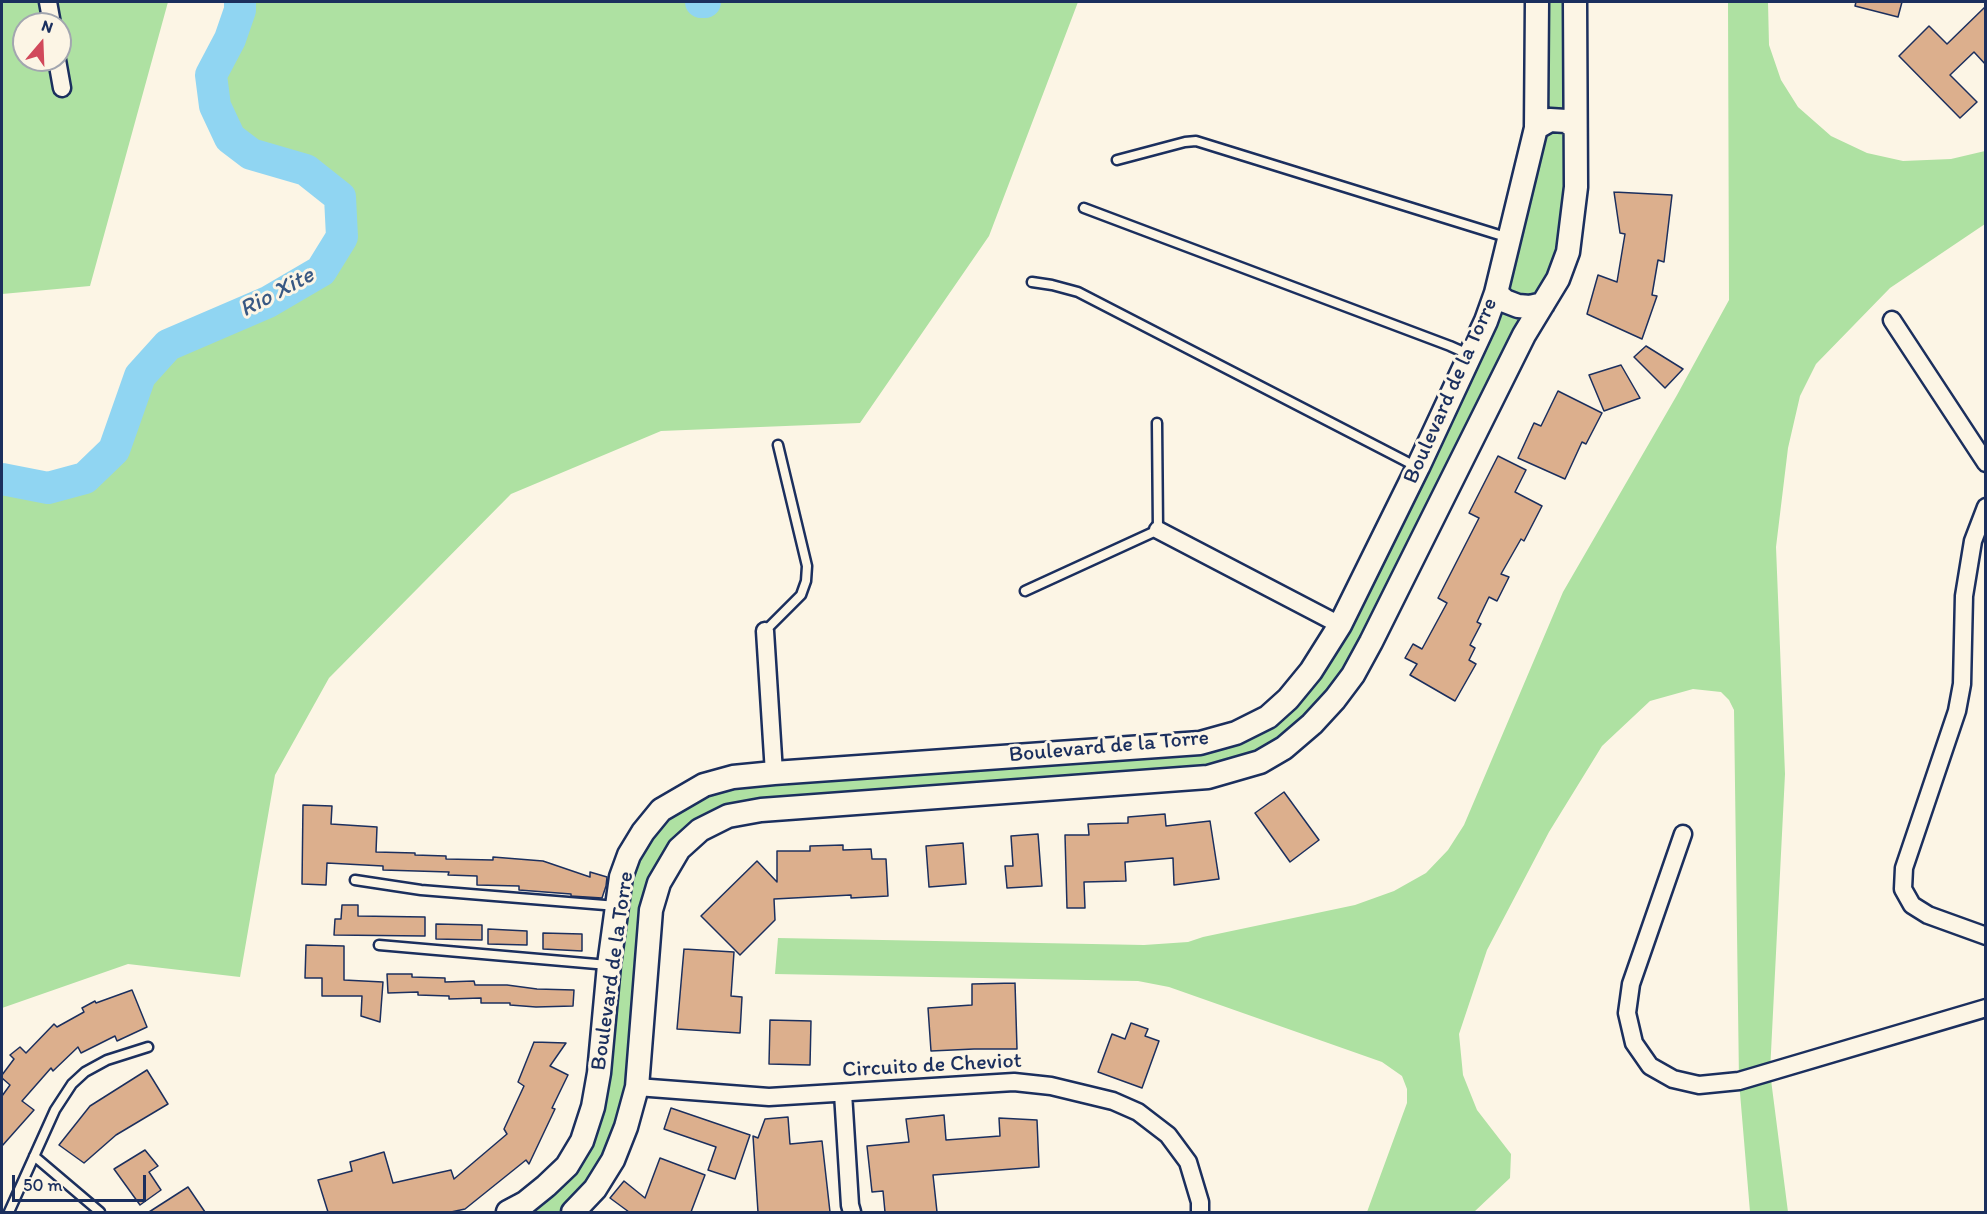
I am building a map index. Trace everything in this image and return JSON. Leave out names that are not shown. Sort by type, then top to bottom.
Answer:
[{"type":"street","name":"Boulevard de la Torre","points":[[508,1212],[525,1203],[567,1166],[582,1141],[593,1107],[599,1073],[609,965],[621,877],[629,855],[643,832],[661,810],[704,785],[733,777],[1200,743],[1236,733],[1268,717],[1288,699],[1311,671],[1340,625],[1471,356],[1496,293],[1536,128],[1536,2]]},
{"type":"street","name":"Boulevard de la Torre","points":[[573,1212],[595,1190],[614,1160],[627,1127],[637,1087],[651,910],[659,883],[679,849],[700,830],[728,816],[761,810],[1208,777],[1260,762],[1284,748],[1312,724],[1353,675],[1524,335],[1558,279],[1568,252],[1576,187],[1575,2]]},
{"type":"street","points":[[59,72],[62,88]]},
{"type":"street","points":[[1536,128],[1550,120],[1566,121],[1575,127]]},
{"type":"street","points":[[1496,293],[1505,301],[1518,306],[1530,307],[1543,304]]},
{"type":"street","points":[[1893,320],[1986,463]]},
{"type":"street","points":[[1986,507],[1973,541],[1964,596],[1962,684],[1957,711],[1904,868],[1903,889],[1912,905],[1928,915],[1986,936]]},
{"type":"street","points":[[1158,530],[1340,625]]},
{"type":"street","points":[[765,631],[774,773]]},
{"type":"street","points":[[1683,834],[1631,984],[1627,1013],[1634,1043],[1650,1066],[1673,1079],[1700,1085],[1739,1081],[1986,1008]]},
{"type":"street","name":"Circuito de Cheviot","points":[[637,1087],[769,1097],[1014,1082],[1051,1086],[1113,1101],[1138,1112],[1168,1135],[1188,1162],[1200,1202],[1200,1212]]},
{"type":"street","points":[[843,1093],[852,1212]]},
{"type":"lane","points":[[1117,160],[1196,141],[1509,238]]},
{"type":"lane","points":[[1084,208],[1450,346],[1471,356]]},
{"type":"lane","points":[[1032,282],[1078,292],[1418,467]]},
{"type":"lane","points":[[1025,591],[1158,530],[1157,423]]},
{"type":"lane","points":[[765,631],[801,595],[806,581],[807,566],[778,445]]},
{"type":"lane","points":[[355,880],[412,889],[617,906]]},
{"type":"lane","points":[[379,945],[609,965]]},
{"type":"lane","points":[[9,1212],[55,1110],[72,1084],[86,1072],[107,1060],[148,1047]]},
{"type":"lane","points":[[34,1156],[100,1212]]},
{"type":"green space","points":[[2,2],[168,2],[90,286],[2,294]]},
{"type":"green space","points":[[240,2],[1078,2],[989,236],[860,423],[661,431],[511,494],[329,678],[275,775],[240,977],[128,964],[2,1008],[2,479],[48,488],[85,478],[114,450],[140,376],[168,345],[268,302],[321,271],[342,237],[340,197],[306,170],[251,154],[230,138],[215,106],[211,75],[230,39],[240,10]]},
{"type":"green space","points":[[1537,2],[1575,2],[1568,252],[1353,675],[1260,762],[728,816],[659,883],[626,1127],[573,1212],[508,1212],[582,1141],[629,855],[704,785],[1200,743],[1288,699],[1471,356],[1518,204]]},
{"type":"green space","points":[[1728,2],[1768,2],[1769,45],[1781,80],[1798,107],[1831,136],[1867,153],[1903,161],[1951,159],[1985,151],[1985,224],[1890,288],[1816,364],[1800,396],[1788,448],[1776,547],[1785,774],[1770,1072],[1788,1212],[1750,1212],[1739,1081],[1734,710],[1729,700],[1721,692],[1693,689],[1650,701],[1602,746],[1549,832],[1487,950],[1459,1034],[1463,1075],[1477,1110],[1511,1154],[1510,1178],[1474,1212],[1367,1212],[1407,1103],[1407,1089],[1402,1076],[1382,1062],[1169,987],[1138,981],[775,974],[778,938],[1144,945],[1188,942],[1355,905],[1394,891],[1426,873],[1448,850],[1464,825],[1563,592],[1729,300]]},
{"type":"building","points":[[1856,2],[1902,2],[1898,17],[1855,6]]},
{"type":"building","points":[[1986,6],[1986,65],[1974,52],[1950,75],[1977,102],[1960,118],[1899,56],[1929,26],[1947,44]]},
{"type":"building","points":[[1614,192],[1672,195],[1664,262],[1658,260],[1652,295],[1657,296],[1642,339],[1587,314],[1598,275],[1617,282],[1625,234],[1620,233]]},
{"type":"building","points":[[1646,346],[1683,369],[1665,388],[1634,357]]},
{"type":"building","points":[[1621,365],[1640,398],[1604,411],[1589,375]]},
{"type":"building","points":[[1558,391],[1602,413],[1586,444],[1582,442],[1565,479],[1518,458],[1534,423],[1541,426]]},
{"type":"building","points":[[1498,456],[1526,470],[1515,492],[1542,506],[1524,541],[1521,539],[1501,574],[1509,577],[1497,601],[1489,597],[1477,622],[1481,624],[1470,645],[1475,648],[1469,660],[1476,664],[1455,701],[1410,675],[1417,664],[1405,658],[1413,644],[1422,649],[1447,603],[1438,598],[1479,518],[1469,513]]},
{"type":"building","points":[[1284,792],[1319,840],[1290,862],[1255,813]]},
{"type":"building","points":[[303,805],[332,806],[331,824],[377,827],[376,852],[446,856],[446,859],[493,860],[493,857],[543,861],[590,877],[590,872],[607,877],[606,886],[602,898],[571,896],[571,894],[519,890],[519,886],[477,885],[477,876],[448,875],[449,872],[383,870],[383,866],[327,863],[326,885],[302,884]]},
{"type":"building","points":[[1165,814],[1166,826],[1210,821],[1219,879],[1174,885],[1173,858],[1125,862],[1126,881],[1084,882],[1085,908],[1067,908],[1065,835],[1089,835],[1088,824],[1128,823],[1128,817]]},
{"type":"building","points":[[1038,834],[1042,886],[1007,888],[1005,866],[1013,866],[1011,836]]},
{"type":"building","points":[[963,843],[966,884],[929,887],[926,846]]},
{"type":"building","points":[[843,845],[843,850],[871,849],[872,859],[886,859],[888,896],[851,898],[851,895],[774,899],[775,920],[740,955],[701,916],[757,861],[777,882],[777,851],[810,851],[810,846]]},
{"type":"building","points":[[342,905],[358,905],[358,916],[425,917],[425,936],[334,935],[335,919],[341,919]]},
{"type":"building","points":[[436,924],[482,925],[482,940],[436,939]]},
{"type":"building","points":[[488,929],[527,931],[527,945],[488,944]]},
{"type":"building","points":[[543,933],[582,934],[582,951],[543,949]]},
{"type":"building","points":[[306,945],[344,946],[344,980],[383,982],[380,1022],[361,1016],[362,996],[322,996],[322,978],[305,978]]},
{"type":"building","points":[[684,949],[734,952],[731,996],[742,997],[740,1033],[677,1029]]},
{"type":"building","points":[[387,974],[445,978],[445,982],[474,981],[475,985],[574,990],[573,1006],[536,1007],[510,1005],[510,1003],[481,1003],[481,998],[449,999],[449,996],[418,995],[418,992],[388,993]]},
{"type":"building","points":[[1015,983],[1017,1049],[931,1051],[928,1008],[972,1005],[972,984]]},
{"type":"building","points":[[132,990],[147,1027],[117,1041],[115,1036],[81,1053],[78,1047],[53,1071],[51,1068],[22,1101],[34,1110],[2,1146],[2,1096],[10,1085],[2,1078],[2,1075],[14,1059],[10,1055],[20,1047],[26,1053],[54,1024],[57,1027],[84,1012],[82,1008],[95,1001],[96,1003]]},
{"type":"building","points":[[770,1020],[811,1021],[810,1065],[769,1064]]},
{"type":"building","points":[[1131,1023],[1148,1029],[1145,1036],[1159,1041],[1142,1088],[1098,1072],[1112,1034],[1125,1039]]},
{"type":"building","points":[[534,1042],[566,1043],[550,1066],[568,1075],[529,1164],[526,1160],[465,1209],[451,1212],[328,1212],[318,1180],[352,1171],[350,1162],[384,1152],[393,1183],[451,1170],[454,1179],[507,1134],[504,1129],[524,1086],[518,1082]]},
{"type":"building","points":[[147,1070],[168,1104],[116,1135],[84,1163],[59,1145],[90,1106]]},
{"type":"building","points":[[671,1108],[750,1135],[735,1179],[708,1170],[716,1147],[664,1129]]},
{"type":"building","points":[[944,1115],[946,1140],[1000,1136],[999,1118],[1037,1120],[1039,1167],[933,1175],[937,1212],[885,1212],[883,1191],[872,1192],[867,1146],[909,1142],[906,1119]]},
{"type":"building","points":[[788,1117],[790,1144],[822,1141],[830,1212],[758,1212],[753,1136],[758,1138],[765,1119]]},
{"type":"building","points":[[145,1150],[158,1166],[149,1172],[161,1190],[140,1205],[114,1169]]},
{"type":"building","points":[[660,1158],[705,1175],[691,1212],[629,1212],[610,1198],[624,1181],[645,1198]]},
{"type":"building","points":[[188,1187],[205,1212],[149,1212]]},
{"type":"waterway","name":"Rio Xite","points":[[2,479],[48,488],[85,478],[114,450],[140,376],[168,345],[268,302],[321,271],[342,237],[340,197],[306,170],[251,154],[230,138],[215,106],[211,75],[230,39],[240,10],[240,2]]}]
